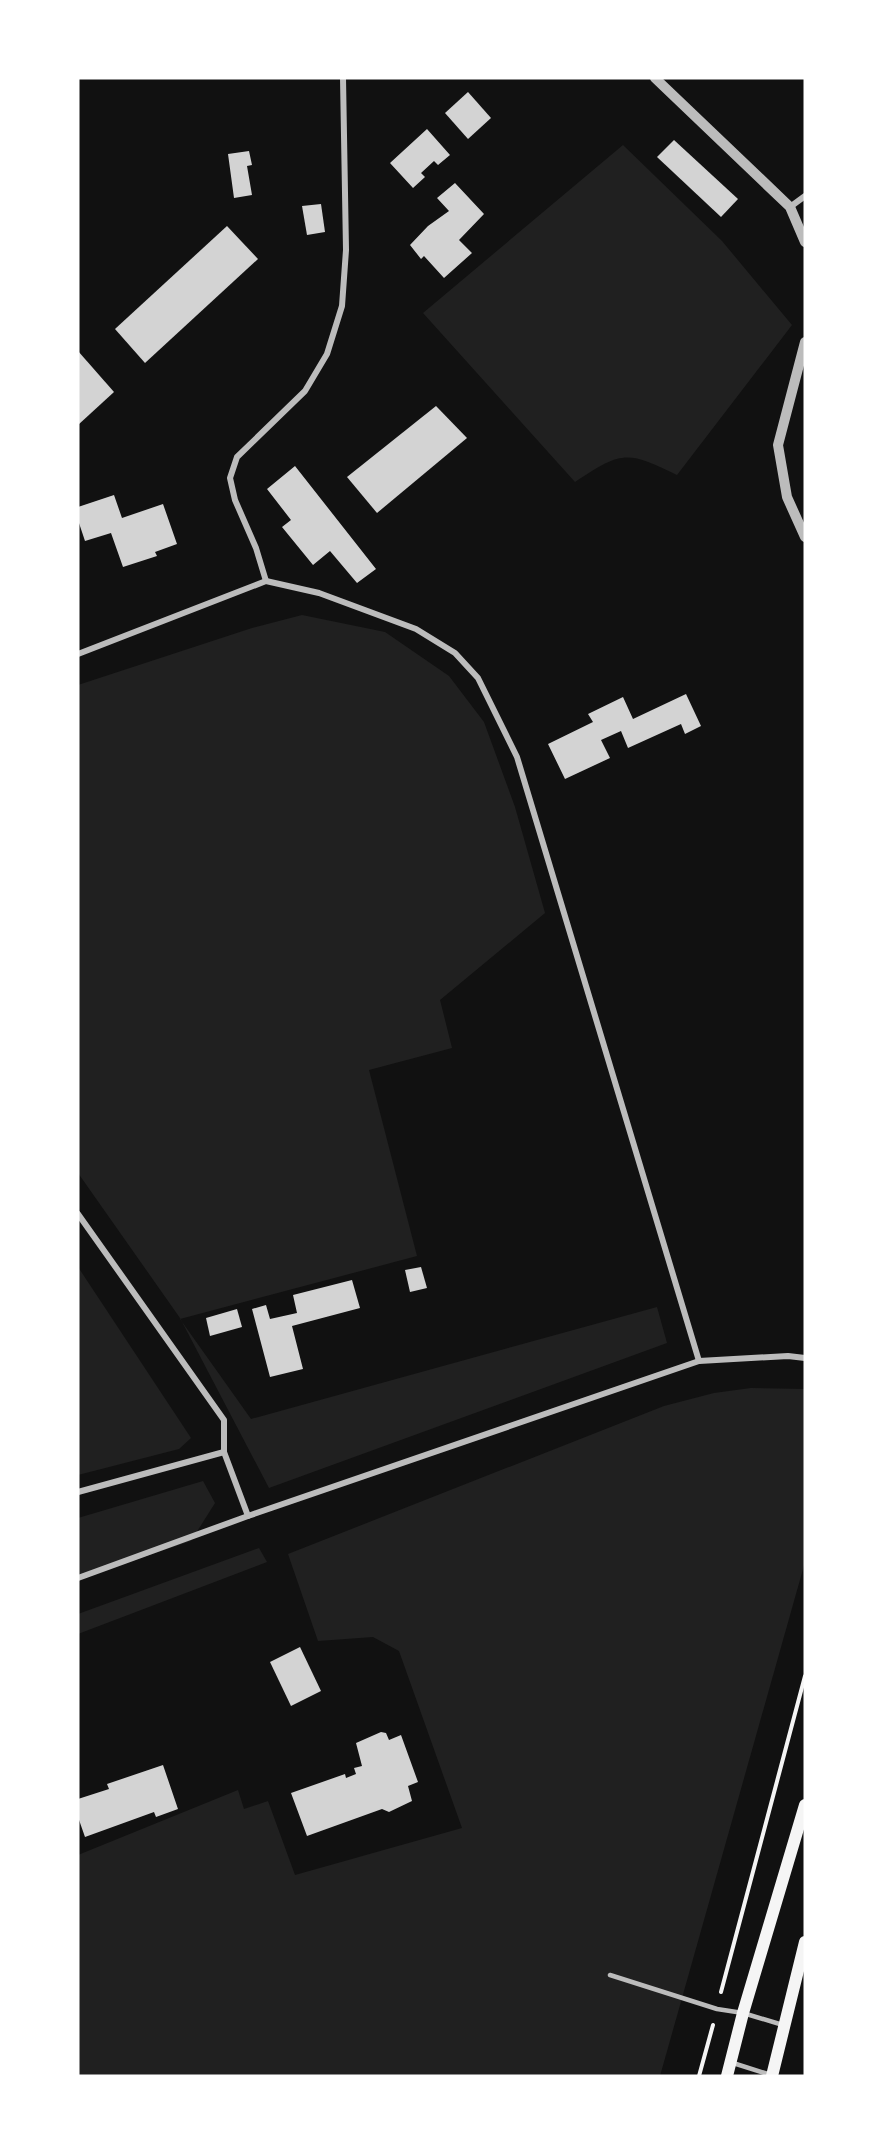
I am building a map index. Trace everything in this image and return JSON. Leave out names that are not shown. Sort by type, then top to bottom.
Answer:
[{"type":"main road","points":[[727,2076],[742,2013],[805,1805]]},
{"type":"main road","points":[[773,2076],[805,1942]]},
{"type":"street","points":[[266,580],[256,548],[235,500],[230,478],[237,457],[305,391],[327,354],[342,306],[346,250],[343,78]]},
{"type":"street","points":[[656,78],[790,207],[805,242]]},
{"type":"street","points":[[790,207],[805,196]]},
{"type":"street","points":[[805,342],[778,446],[787,497],[805,537]]},
{"type":"street","points":[[78,654],[266,580],[320,593],[416,629],[455,654],[478,678],[517,757],[699,1361]]},
{"type":"street","points":[[78,1214],[224,1420],[224,1452],[248,1516]]},
{"type":"street","points":[[78,1578],[248,1516],[699,1361],[788,1356],[805,1358]]},
{"type":"street","points":[[78,1492],[224,1452]]},
{"type":"lane","points":[[610,1975],[717,2009],[742,2013],[785,2026]]},
{"type":"lane","points":[[730,2063],[773,2076]]},
{"type":"path","points":[[699,2076],[805,1676]]},
{"type":"shaded area","points":[[623,145],[722,241],[792,325],[677,475],[646,461],[624,458],[603,464],[575,482],[423,313]]},
{"type":"shaded area","points":[[302,615],[385,632],[449,676],[484,722],[515,807],[545,913],[440,1000],[452,1048],[369,1070],[417,1256],[180,1319],[78,1173],[78,685],[252,628]]},
{"type":"shaded area","points":[[78,1267],[191,1438],[179,1449],[78,1475]]},
{"type":"shaded area","points":[[657,1307],[667,1343],[269,1488],[182,1322],[251,1419]]},
{"type":"shaded area","points":[[751,1388],[805,1389],[805,1562],[660,2076],[78,2076],[78,1855],[238,1790],[244,1809],[268,1801],[295,1875],[462,1828],[399,1651],[373,1637],[318,1641],[288,1554],[664,1406],[714,1393]]},
{"type":"shaded area","points":[[203,1481],[215,1503],[191,1541],[78,1579],[78,1518]]},
{"type":"shaded area","points":[[259,1548],[267,1562],[78,1634],[78,1614]]},
{"type":"building","points":[[468,92],[491,118],[468,139],[445,113]]},
{"type":"building","points":[[427,129],[450,155],[438,165],[434,161],[421,173],[425,177],[413,188],[390,163]]},
{"type":"building","points":[[674,140],[738,199],[721,217],[657,157]]},
{"type":"building","points":[[249,151],[252,165],[247,166],[252,195],[234,198],[228,154]]},
{"type":"building","points":[[455,183],[484,214],[459,240],[472,253],[444,278],[424,256],[421,259],[410,245],[428,226],[449,211],[437,198]]},
{"type":"building","points":[[321,204],[325,232],[307,235],[302,206]]},
{"type":"building","points":[[227,226],[258,259],[145,363],[115,329]]},
{"type":"building","points":[[78,351],[114,392],[78,425]]},
{"type":"building","points":[[436,406],[467,438],[377,513],[347,477]]},
{"type":"building","points":[[295,466],[376,569],[357,583],[330,551],[313,565],[282,527],[291,520],[267,489]]},
{"type":"building","points":[[114,495],[122,518],[163,504],[177,544],[155,552],[157,556],[123,567],[111,533],[85,541],[78,520],[78,507]]},
{"type":"building","points":[[686,694],[701,726],[685,734],[681,724],[628,748],[621,731],[601,740],[610,758],[565,779],[548,744],[593,722],[588,714],[623,697],[633,719]]},
{"type":"building","points":[[421,1267],[427,1288],[410,1292],[405,1270]]},
{"type":"building","points":[[352,1280],[360,1308],[292,1326],[303,1369],[270,1377],[252,1309],[266,1305],[270,1319],[297,1313],[293,1295]]},
{"type":"building","points":[[237,1309],[242,1327],[210,1336],[206,1318]]},
{"type":"building","points":[[300,1647],[321,1691],[291,1706],[270,1662]]},
{"type":"building","points":[[381,1732],[386,1733],[389,1740],[401,1735],[418,1782],[408,1786],[412,1801],[389,1812],[382,1809],[307,1836],[291,1793],[345,1774],[346,1778],[356,1774],[354,1768],[362,1766],[356,1743]]},
{"type":"building","points":[[163,1765],[178,1809],[156,1817],[154,1812],[85,1837],[78,1817],[78,1799],[109,1789],[107,1784]]}]
